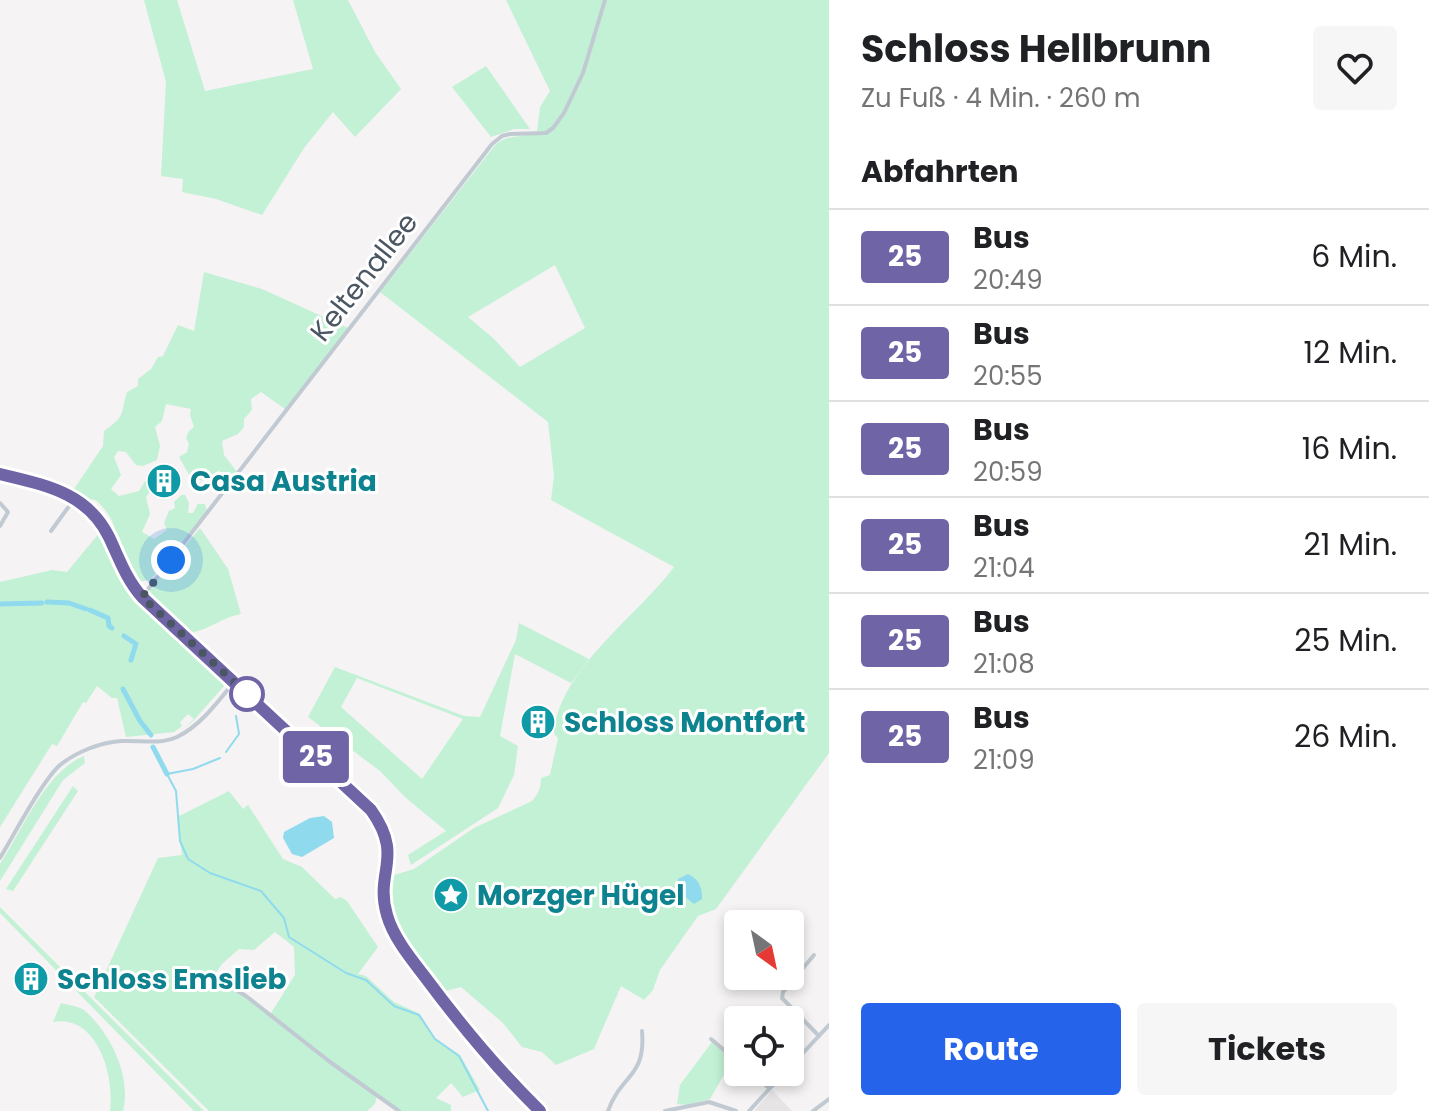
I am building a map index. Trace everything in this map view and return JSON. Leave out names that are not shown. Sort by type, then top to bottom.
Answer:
[{"type":"street","name":"Keltenallee","points":[[142,597],[492,144],[502,136],[546,133],[553,128],[583,73],[605,0]]},
{"type":"street","points":[[0,474],[56,489],[75,498],[100,522],[127,576],[142,597],[371,810],[381,824],[389,847],[384,900],[393,930],[479,1045],[540,1111]]},
{"type":"street","points":[[51,531],[75,498]]},
{"type":"street","points":[[0,503],[8,512],[0,526]]},
{"type":"street","points":[[0,858],[52,773],[66,761],[102,744],[159,742],[176,737],[197,723],[235,682]]},
{"type":"street","points":[[814,955],[783,992],[782,998],[819,1036]]},
{"type":"street","points":[[225,983],[255,1002],[330,1062],[399,1111]]},
{"type":"street","points":[[804,1052],[829,1025]]},
{"type":"street","points":[[608,1111],[623,1085],[640,1065],[642,1031]]},
{"type":"street","points":[[711,1039],[724,1050]]},
{"type":"street","points":[[749,1111],[769,1088],[767,1086]]},
{"type":"street","points":[[813,1111],[829,1099]]},
{"type":"street","points":[[665,1111],[709,1102],[736,1111]]},
{"type":"street","points":[[822,1104],[829,1109]]},
{"type":"shaded area","points":[[772,1090],[792,1111],[754,1111]]},
{"type":"green space","points":[[144,0],[177,0],[205,91],[313,69],[293,0],[348,0],[375,52],[401,89],[355,137],[333,112],[304,148],[262,215],[216,199],[182,192],[183,179],[161,176],[166,82]]},
{"type":"green space","points":[[506,0],[829,0],[829,753],[716,909],[698,916],[660,970],[653,990],[644,1000],[621,986],[594,1049],[556,1065],[542,1052],[522,1047],[503,1023],[461,987],[441,992],[392,913],[391,876],[414,869],[474,828],[532,801],[539,790],[541,778],[550,775],[558,738],[554,734],[559,710],[569,688],[602,645],[674,567],[551,500],[554,476],[548,422],[380,292],[496,144],[537,132],[540,107],[550,91]],"holes":[[[555,265],[585,328],[520,367],[468,317]]]},
{"type":"green space","points":[[486,66],[530,129],[514,129],[491,137],[452,87]]},
{"type":"green space","points":[[204,272],[262,289],[348,328],[285,409],[261,392],[251,399],[252,410],[244,419],[244,427],[238,434],[222,441],[224,455],[237,472],[226,488],[219,470],[205,481],[191,478],[179,457],[187,452],[189,444],[186,438],[194,427],[191,409],[166,404],[162,421],[155,427],[160,446],[157,460],[143,466],[136,465],[126,452],[118,451],[114,457],[121,475],[111,489],[119,496],[139,491],[145,481],[149,482],[151,490],[146,497],[150,514],[142,532],[154,539],[167,530],[164,523],[181,495],[185,495],[189,503],[188,513],[193,513],[198,504],[205,504],[207,512],[150,580],[135,582],[119,555],[114,526],[106,511],[96,500],[85,499],[72,492],[103,446],[104,431],[120,417],[127,392],[138,386],[138,379],[151,369],[158,357],[163,356],[178,325],[194,331]]},
{"type":"green space","points":[[200,528],[228,569],[241,614],[194,632],[197,644],[156,606],[151,600],[150,589]]},
{"type":"green space","points":[[101,531],[125,588],[225,679],[224,686],[194,720],[182,730],[194,719],[188,714],[180,722],[182,726],[174,732],[126,737],[117,698],[112,698],[97,686],[86,703],[83,702],[57,746],[52,744],[0,827],[0,582],[52,570],[67,572]]},
{"type":"green space","points":[[519,623],[589,659],[571,683],[515,654],[500,736],[518,746],[514,775],[498,808],[411,865],[408,855],[446,831],[406,798],[380,771],[308,717],[335,667],[464,716],[480,717],[516,640]],"holes":[[[357,678],[463,719],[422,779],[341,707]]]},
{"type":"green space","points":[[84,756],[85,763],[63,780],[0,881],[0,864],[46,788],[70,764]]},
{"type":"green space","points":[[73,786],[78,791],[13,891],[6,889]]},
{"type":"green space","points":[[229,791],[243,809],[248,805],[283,859],[302,867],[335,899],[341,897],[347,901],[378,947],[358,974],[366,976],[394,1002],[420,1014],[435,1038],[460,1055],[480,1090],[463,1097],[451,1083],[436,1098],[451,1105],[451,1111],[400,1111],[377,1094],[375,1104],[367,1111],[209,1111],[94,997],[158,858],[182,855],[177,817]],"holes":[[[275,932],[294,947],[295,975],[271,1013],[215,974],[239,949],[254,950]]]},
{"type":"green space","points":[[0,907],[204,1111],[194,1111],[0,913]]},
{"type":"green space","points":[[61,1003],[84,1010],[110,1043],[117,1056],[124,1084],[123,1111],[110,1111],[110,1082],[100,1051],[92,1038],[82,1028],[69,1022],[53,1022]]},
{"type":"green space","points":[[712,1042],[724,1052],[724,1075],[710,1099],[687,1105],[677,1104],[680,1085]]},
{"type":"water","points":[[324,816],[332,822],[334,838],[302,857],[292,854],[283,838],[284,832],[310,818]]},
{"type":"water","points":[[688,874],[697,881],[701,890],[702,899],[694,904],[676,890],[678,879]]},
{"type":"waterway","points":[[47,602],[69,603],[86,609]]},
{"type":"waterway","points":[[0,604],[42,603]]},
{"type":"waterway","points":[[90,610],[108,618],[112,628]]},
{"type":"waterway","points":[[124,636],[136,644]]},
{"type":"waterway","points":[[131,660],[135,647]]},
{"type":"waterway","points":[[123,689],[151,735]]},
{"type":"waterway","points":[[226,752],[239,734],[236,716]]},
{"type":"waterway","points":[[153,747],[167,774]]},
{"type":"waterway","points":[[220,758],[193,769],[167,774],[176,791],[180,841],[188,859],[210,873],[261,891],[284,918],[289,937],[346,973],[366,980],[394,1006],[419,1015],[435,1039],[459,1056],[488,1111]]},
{"type":"bus line","name":"25","points":[[0,474],[63,492],[91,510],[142,597],[371,810],[381,824],[389,847],[383,892],[393,930],[485,1053],[540,1111]]},
{"type":"place","name":"Casa Austria","points":[[164,481]]},
{"type":"place","name":"Schloss Montfort","points":[[538,722]]},
{"type":"place","name":"Morzger Hügel","points":[[451,895]]},
{"type":"place","name":"Schloss Emslieb","points":[[31,979]]},
{"type":"route","points":[[171,560],[142,597],[247,694]]}]
